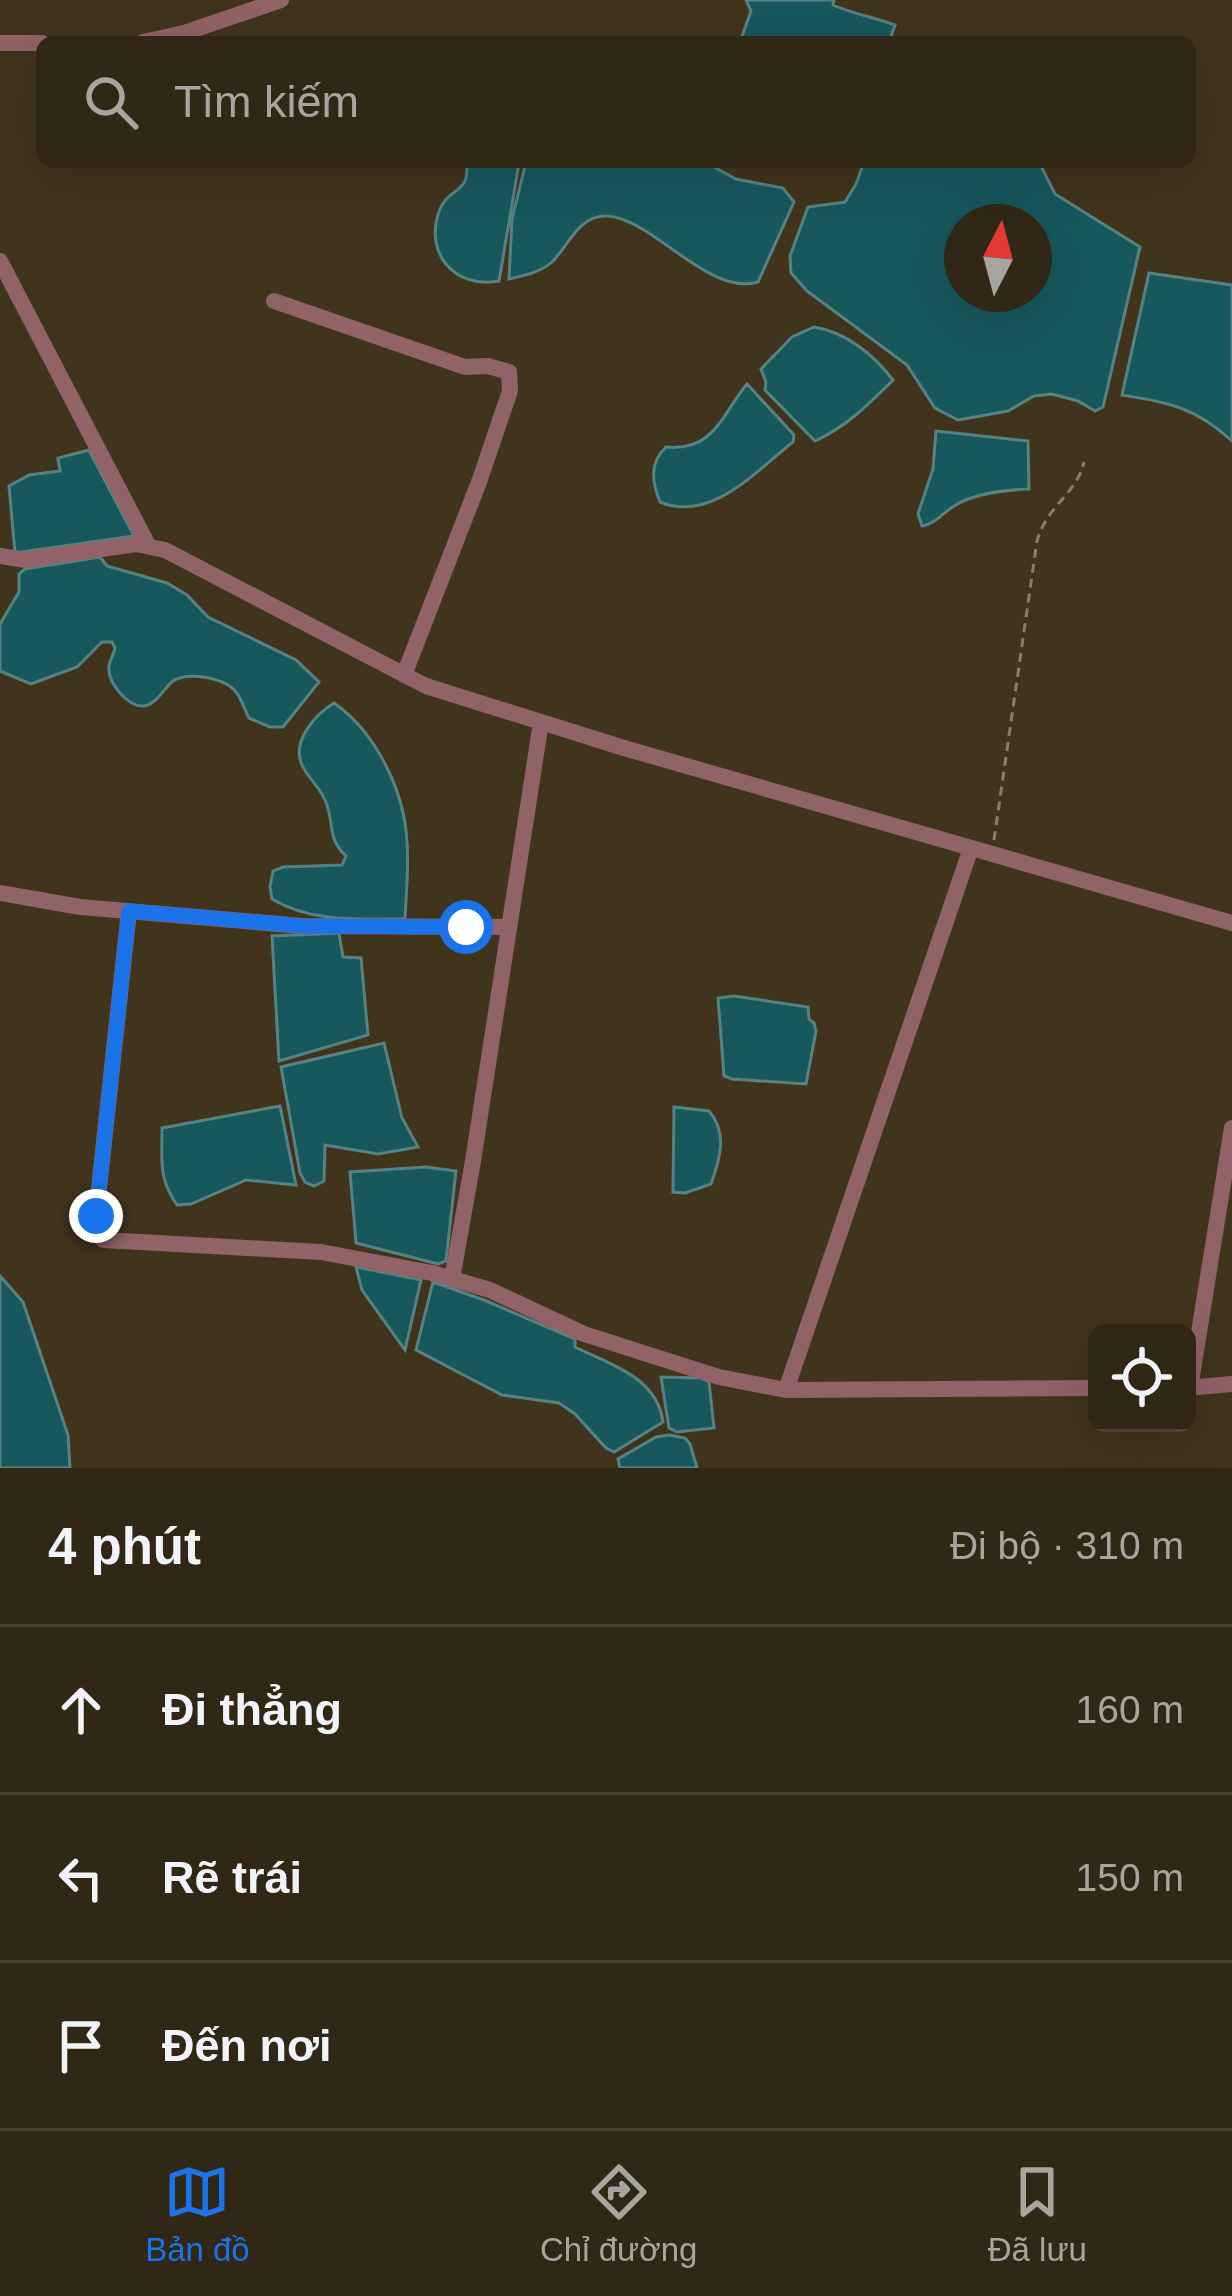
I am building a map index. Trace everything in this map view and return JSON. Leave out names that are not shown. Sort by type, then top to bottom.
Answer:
[{"type":"street","points":[[170,36],[281,0]]},
{"type":"street","points":[[0,43],[36,43]]},
{"type":"street","points":[[0,261],[148,545]]},
{"type":"street","points":[[274,301],[465,367],[509,372],[510,391],[404,675]]},
{"type":"street","points":[[0,556],[26,560],[121,545],[165,550],[426,686],[1232,923]]},
{"type":"street","points":[[452,1279],[541,722]]},
{"type":"street","points":[[786,1390],[971,848]]},
{"type":"street","points":[[0,893],[80,907],[302,926],[507,927]]},
{"type":"street","points":[[129,911],[96,1232],[104,1240],[320,1252],[452,1279],[490,1290],[584,1334],[719,1377],[786,1390],[1088,1388]]},
{"type":"street","points":[[1196,1346],[1232,1128]]},
{"type":"street","points":[[1196,1387],[1232,1384]]},
{"type":"path","points":[[992,854],[1037,541],[1052,508],[1080,478],[1084,462]]},
{"type":"water","points":[[746,0],[834,0],[833,5],[895,25],[891,36],[742,36],[751,11]]},
{"type":"water","points":[[467,168],[518,168],[499,281],[468,279],[439,253],[436,225],[440,209],[463,185]]},
{"type":"water","points":[[525,168],[716,168],[736,179],[783,188],[794,202],[758,282],[739,284],[701,268],[643,229],[607,216],[589,220],[548,265],[509,279],[512,219]]},
{"type":"water","points":[[862,168],[1042,168],[1055,194],[1140,247],[1103,407],[1095,411],[1052,394],[1034,396],[1008,411],[958,420],[935,408],[907,365],[807,291],[791,273],[790,256],[808,207],[845,202]]},
{"type":"water","points":[[1149,273],[1232,285],[1232,441],[1181,408],[1122,395]]},
{"type":"water","points":[[814,327],[858,346],[893,380],[847,422],[815,441],[765,390],[761,369],[792,337]]},
{"type":"water","points":[[747,384],[794,435],[793,442],[715,500],[679,507],[660,502],[654,473],[661,453],[666,447],[682,447],[706,437]]},
{"type":"water","points":[[936,431],[1028,441],[1029,489],[971,498],[922,526],[918,514],[933,469]]},
{"type":"water","points":[[89,450],[134,536],[15,553],[9,486],[29,475],[60,471],[58,458]]},
{"type":"water","points":[[100,557],[107,566],[167,583],[208,617],[296,660],[319,682],[283,727],[270,727],[249,718],[231,687],[206,678],[173,681],[149,705],[131,702],[111,679],[112,642],[102,642],[77,667],[31,684],[0,671],[0,624],[19,592],[19,574],[25,569]]},
{"type":"water","points":[[334,703],[375,747],[401,804],[408,852],[405,919],[320,916],[272,899],[273,871],[342,865],[346,856],[334,838],[325,799],[299,756],[307,729]]},
{"type":"water","points":[[339,933],[343,957],[361,958],[368,1035],[279,1061],[272,936]]},
{"type":"water","points":[[718,998],[808,1007],[816,1031],[806,1084],[724,1076]]},
{"type":"water","points":[[384,1043],[402,1118],[418,1147],[378,1154],[325,1145],[324,1181],[314,1186],[305,1182],[281,1067]]},
{"type":"water","points":[[280,1106],[296,1185],[246,1180],[191,1204],[177,1205],[164,1177],[162,1128]]},
{"type":"water","points":[[674,1107],[709,1111],[719,1128],[719,1156],[711,1184],[685,1193],[673,1192]]},
{"type":"water","points":[[426,1167],[456,1171],[446,1261],[438,1264],[356,1243],[350,1172]]},
{"type":"water","points":[[356,1267],[421,1280],[405,1350],[362,1290]]},
{"type":"water","points":[[0,1276],[23,1302],[68,1435],[70,1468],[0,1468]]},
{"type":"water","points":[[433,1282],[575,1339],[575,1347],[642,1383],[663,1422],[614,1452],[559,1403],[502,1395],[416,1350]]},
{"type":"water","points":[[661,1377],[709,1382],[714,1428],[677,1432],[669,1428]]},
{"type":"water","points":[[656,1437],[685,1438],[697,1468],[620,1468],[618,1459]]},
{"type":"route","points":[[96,1216],[129,911],[302,926],[466,927]]}]
